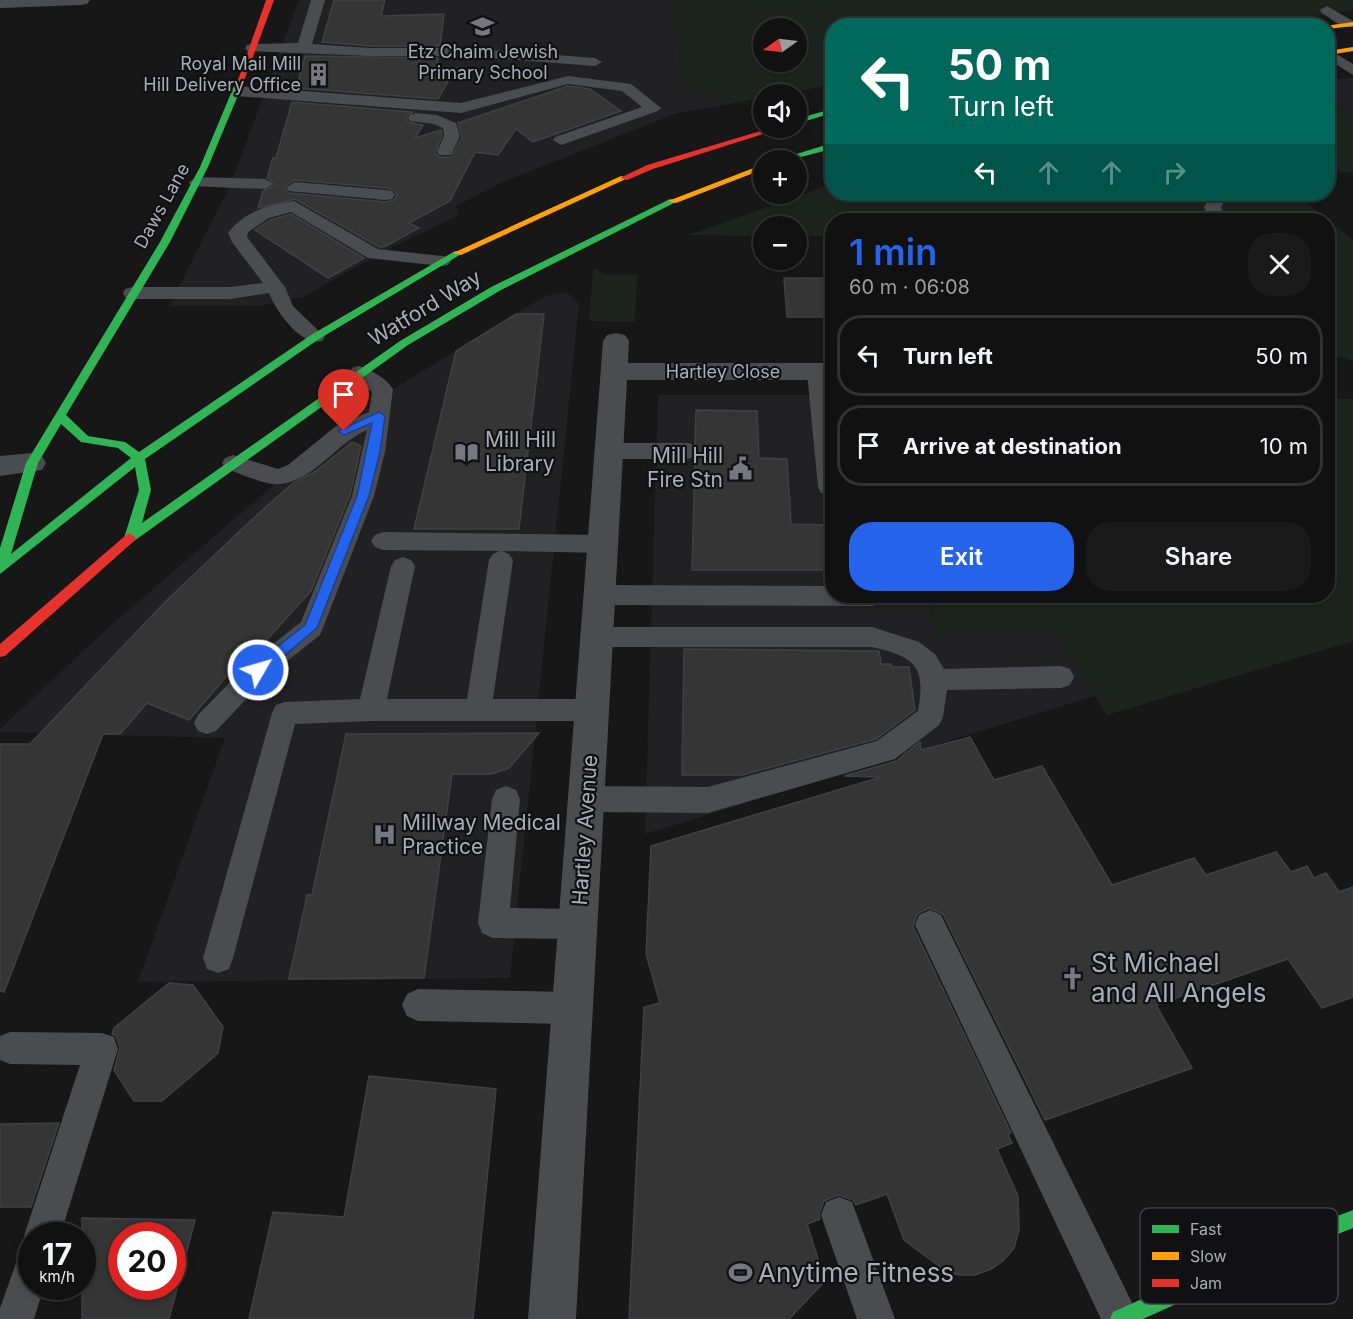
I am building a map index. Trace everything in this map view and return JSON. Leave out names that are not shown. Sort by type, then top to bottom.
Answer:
[{"type":"main road","name":"Daws Lane","points":[[0,568],[32,463],[132,293],[165,242],[197,182],[233,98],[270,0]]},
{"type":"main road","points":[[1335,26],[1351,24]]},
{"type":"main road","points":[[1335,52],[1353,49]]},
{"type":"main road","points":[[807,119],[825,113]]},
{"type":"main road","name":"Watford Way","points":[[0,568],[139,458],[315,338],[442,261],[530,219],[650,167],[753,136]]},
{"type":"main road","points":[[807,153],[825,148]]},
{"type":"main road","name":"Watford Way","points":[[0,652],[132,536],[359,373],[487,294],[567,252],[663,205],[753,170]]},
{"type":"main road","points":[[60,416],[85,439],[122,445],[139,458],[145,490],[132,536]]},
{"type":"main road","points":[[1338,1225],[1353,1219]]},
{"type":"main road","points":[[1120,1319],[1153,1304]]},
{"type":"street","points":[[0,3],[81,0]]},
{"type":"street","name":"Hartley Close","points":[[615,356],[825,372]]},
{"type":"street","name":"Hartley Avenue","points":[[552,1319],[615,356]]},
{"type":"street","points":[[0,466],[32,463]]},
{"type":"lane","points":[[304,48],[318,0]]},
{"type":"lane","points":[[1327,10],[1351,24]]},
{"type":"lane","points":[[252,48],[464,52],[595,62]]},
{"type":"lane","points":[[1335,58],[1353,71]]},
{"type":"lane","points":[[233,98],[461,108],[568,80],[626,87],[653,108],[561,140]]},
{"type":"lane","points":[[233,98],[437,120],[450,126],[452,136],[445,152]]},
{"type":"lane","points":[[197,182],[265,184]]},
{"type":"lane","points":[[294,187],[386,195]]},
{"type":"lane","points":[[315,338],[285,309],[276,287],[248,252],[237,233],[241,227],[284,207],[294,206],[374,254],[442,261]]},
{"type":"lane","points":[[132,293],[230,293],[276,287]]},
{"type":"lane","points":[[207,723],[258,670],[311,628],[363,496],[374,452],[383,389],[359,373]]},
{"type":"lane","points":[[233,463],[278,477],[296,471],[344,431],[379,416]]},
{"type":"lane","points":[[610,451],[688,451]]},
{"type":"lane","points":[[383,541],[604,543]]},
{"type":"lane","points":[[478,711],[501,560]]},
{"type":"lane","points":[[371,710],[403,566]]},
{"type":"lane","points":[[601,595],[825,597]]},
{"type":"lane","points":[[587,799],[708,800],[885,751],[930,717],[934,680],[924,658],[898,642],[872,637],[598,637]]},
{"type":"lane","points":[[934,680],[1061,677]]},
{"type":"lane","points":[[218,958],[285,713],[371,710],[593,710]]},
{"type":"lane","points":[[506,799],[493,923],[579,924]]},
{"type":"lane","points":[[930,925],[1120,1319]]},
{"type":"lane","points":[[417,1005],[573,1008]]},
{"type":"lane","points":[[10,1048],[102,1049],[46,1222]]},
{"type":"lane","points":[[839,1215],[876,1319]]},
{"type":"lane","points":[[15,1319],[21,1300]]},
{"type":"shaded area","points":[[299,0],[674,0],[683,92],[746,101],[677,113],[505,181],[456,206],[459,215],[390,248],[303,297],[260,306],[169,306],[230,186]]},
{"type":"shaded area","points":[[674,0],[1353,0],[1353,10],[1302,18],[825,18],[825,86],[807,90],[807,84],[753,84],[753,100],[746,101],[683,92]]},
{"type":"shaded area","points":[[1353,77],[1353,116],[1335,102],[1335,80]]},
{"type":"shaded area","points":[[1335,102],[1353,116],[1353,173],[1335,171]]},
{"type":"shaded area","points":[[825,186],[825,201],[1305,201],[1320,213],[825,213],[825,236],[807,236],[807,216],[753,216],[753,236],[689,235],[776,204],[807,204],[807,193]]},
{"type":"shaded area","points":[[1335,225],[1353,240],[1353,361],[1335,355]]},
{"type":"shaded area","points":[[596,269],[603,274],[637,275],[635,322],[589,321],[593,270]]},
{"type":"shaded area","points":[[569,294],[579,304],[510,978],[138,982],[225,738],[0,732],[0,729],[109,627],[348,421],[408,380],[545,296]]},
{"type":"shaded area","points":[[658,395],[825,395],[825,603],[930,603],[935,631],[1054,631],[1095,696],[645,834]]},
{"type":"shaded area","points":[[1335,399],[1353,399],[1353,641],[1107,715],[1054,631],[935,631],[930,603],[1335,603]]},
{"type":"building","points":[[334,0],[385,0],[381,16],[444,14],[440,46],[370,46],[322,42]]},
{"type":"building","points":[[305,56],[438,58],[437,67],[456,68],[438,99],[296,88]]},
{"type":"building","points":[[568,86],[590,89],[621,111],[533,142],[516,129],[498,155],[475,152],[450,201],[409,223],[419,228],[384,247],[379,247],[295,199],[258,208],[263,191],[275,185],[267,178],[273,158],[276,158],[292,102],[413,112],[406,117],[408,122],[423,125],[415,138],[441,130],[442,136],[435,153],[439,157],[451,157],[462,137],[458,123]],"holes":[[[295,180],[394,190],[397,195],[394,200],[386,202],[289,193],[285,186]]]},
{"type":"building","points":[[291,214],[364,258],[328,278],[255,230],[270,220]]},
{"type":"building","points":[[784,278],[825,278],[825,317],[787,317]]},
{"type":"building","name":"Mill Hill Library","points":[[516,314],[544,314],[519,529],[414,529],[456,351]]},
{"type":"building","points":[[696,410],[757,411],[759,458],[787,459],[791,524],[825,525],[825,570],[692,570],[695,459],[701,452],[695,443]]},
{"type":"building","points":[[352,442],[361,446],[350,495],[311,591],[262,645],[256,642],[189,720],[147,703],[120,734],[103,734],[4,992],[0,991],[0,744],[30,744],[167,600],[258,514],[293,483],[316,471]]},
{"type":"building","points":[[684,649],[879,651],[881,664],[891,664],[892,667],[909,667],[915,710],[876,739],[742,775],[682,775]]},
{"type":"building","name":"Millway Medical Practice","points":[[539,733],[509,768],[492,774],[452,774],[424,978],[289,979],[307,895],[312,895],[346,734]]},
{"type":"building","points":[[970,737],[994,780],[1042,766],[1112,885],[1194,858],[1206,875],[1276,852],[1291,872],[1307,866],[1314,878],[1326,873],[1339,892],[1353,887],[1353,997],[1322,1008],[1288,959],[1156,1005],[1192,1068],[1045,1120],[943,914],[929,908],[917,914],[913,926],[1011,1133],[1008,1134],[1012,1143],[997,1149],[1018,1196],[1019,1230],[1014,1248],[1003,1261],[975,1275],[947,1272],[904,1240],[887,1194],[856,1205],[853,1200],[838,1195],[824,1201],[819,1214],[820,1219],[807,1224],[825,1281],[789,1319],[629,1319],[644,1007],[660,1003],[646,954],[651,846],[881,777],[844,776],[896,761],[920,742],[921,750]]},
{"type":"building","points":[[169,983],[193,985],[223,1027],[218,1053],[162,1101],[134,1101],[114,1070],[120,1048],[116,1036],[112,1034],[114,1028]]},
{"type":"building","points":[[369,1076],[496,1089],[473,1319],[249,1319],[273,1212],[344,1217]]},
{"type":"building","points":[[59,1123],[31,1207],[0,1207],[0,1124]]},
{"type":"building","points":[[82,1218],[195,1220],[186,1254],[186,1222],[108,1222],[108,1300],[174,1300],[169,1319],[82,1319],[82,1300],[96,1300],[96,1222],[82,1222]]},
{"type":"traffic: fast","points":[[0,568],[32,463],[165,242],[204,167],[240,81]]},
{"type":"traffic: fast","points":[[807,119],[825,113]]},
{"type":"traffic: fast","points":[[807,153],[825,148]]},
{"type":"traffic: fast","points":[[130,538],[404,343],[497,288],[673,201]]},
{"type":"traffic: fast","points":[[0,569],[139,458],[199,415],[315,337],[458,253]]},
{"type":"traffic: fast","points":[[60,416],[85,439],[121,445],[139,458],[145,490],[132,536]]},
{"type":"traffic: fast","points":[[1338,1225],[1353,1219]]},
{"type":"traffic: fast","points":[[1120,1319],[1153,1304]]},
{"type":"traffic: slow","points":[[1335,26],[1353,24]]},
{"type":"traffic: slow","points":[[1335,52],[1353,49]]},
{"type":"traffic: slow","points":[[673,201],[753,170]]},
{"type":"traffic: slow","points":[[458,253],[624,178]]},
{"type":"traffic: jam","points":[[240,81],[270,0]]},
{"type":"traffic: jam","points":[[624,178],[650,167],[753,136]]},
{"type":"traffic: jam","points":[[0,652],[130,538]]},
{"type":"place","name":"Etz Chaim Jewish Primary School","points":[[483,26]]},
{"type":"place","name":"Royal Mail Mill Hill Delivery Office","points":[[319,74]]},
{"type":"place","name":"Mill Hill Library","points":[[467,452]]},
{"type":"place","name":"Mill Hill Fire Stn","points":[[741,468]]},
{"type":"place","name":"Millway Medical Practice","points":[[384,835]]},
{"type":"place","name":"St Michael and All Angels","points":[[1073,978]]},
{"type":"place","name":"Anytime Fitness","points":[[740,1273]]},
{"type":"route","points":[[258,670],[311,628],[363,496],[374,452],[379,416],[344,431]]}]
